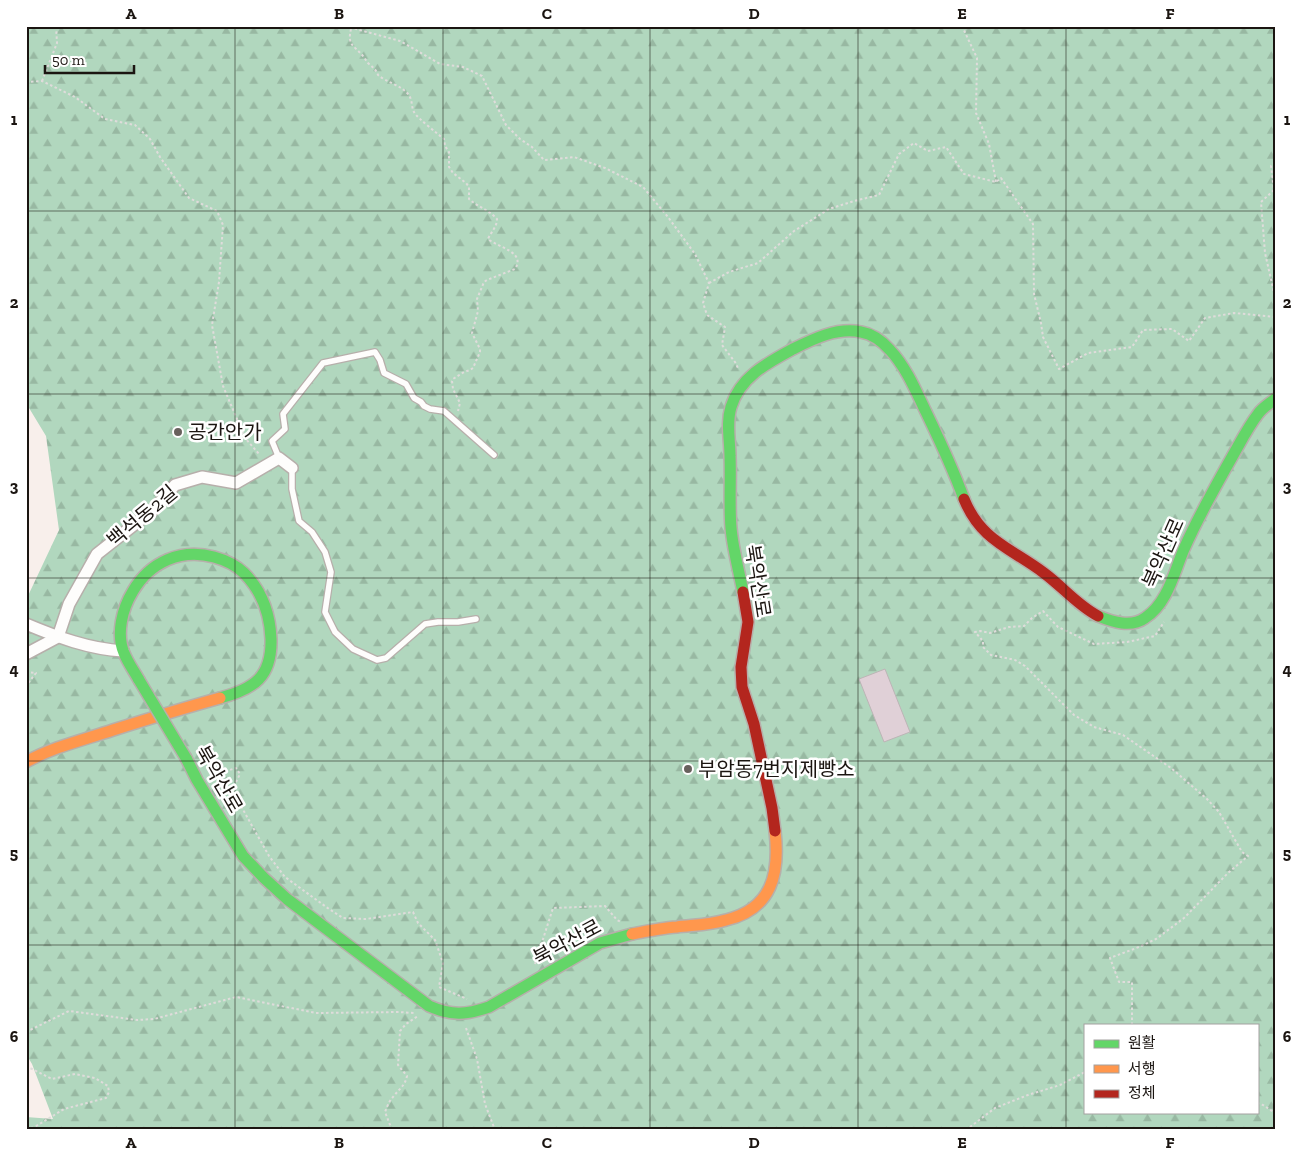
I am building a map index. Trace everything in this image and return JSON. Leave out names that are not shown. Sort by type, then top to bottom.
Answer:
[{"type":"street","name":"북악산로","points":[[26,762],[40,755],[84,740],[248,688],[261,677],[268,663],[271,635],[270,618],[265,602],[256,588],[244,572],[229,562],[198,554],[187,554],[176,556],[159,564],[145,574],[125,605],[121,620],[120,637],[123,651],[139,680],[186,758],[197,780],[243,856],[264,878],[287,899],[429,1006],[455,1014],[476,1012],[489,1007],[600,943],[615,938],[667,928],[717,923],[733,918],[747,913],[761,903],[771,888],[776,869],[777,847],[775,826],[754,722],[741,685],[740,670],[748,620],[733,539],[730,504],[728,423],[730,409],[735,396],[744,382],[755,371],[770,361],[828,334],[853,330],[862,331],[881,340],[904,368],[952,466],[972,515],[985,533],[1004,548],[1047,575],[1084,608],[1119,624],[1132,624],[1143,621],[1161,603],[1168,591],[1188,540],[1252,422],[1259,412],[1275,399]]},
{"type":"street","points":[[274,461],[292,468]]},
{"type":"street","name":"백석동2길","points":[[58,637],[69,604],[97,554],[154,509],[175,485],[202,477],[236,483],[274,461]]},
{"type":"street","points":[[26,624],[58,637],[105,650],[123,651]]},
{"type":"street","points":[[26,654],[58,637]]},
{"type":"lane","points":[[274,461],[272,441],[285,429],[283,414],[323,363],[375,352],[384,373],[406,384],[414,398],[430,410],[444,411],[494,455]]},
{"type":"lane","points":[[292,468],[292,489],[299,521],[312,532],[325,552],[331,572],[325,612],[335,632],[353,649],[377,660],[386,658],[425,624],[476,619]]},
{"type":"path","points":[[42,81],[56,42],[56,26]]},
{"type":"path","points":[[345,26],[400,41],[440,64],[463,67],[482,76],[506,125],[520,140],[532,147],[544,160],[574,157],[605,168],[643,187],[695,254],[709,283],[703,304],[706,315],[725,327],[722,345],[735,362],[744,382]]},
{"type":"path","points":[[962,26],[977,58],[976,113],[989,144],[996,182]]},
{"type":"path","points":[[351,28],[350,44],[364,57],[380,78],[404,90],[409,95],[415,114],[444,138],[445,146],[449,152],[449,167],[469,187],[469,199],[492,213],[497,219],[497,224],[488,239],[516,255],[518,260],[515,269],[484,282],[477,299],[478,311],[472,333],[480,352],[473,368],[452,381],[453,389],[460,403],[454,420]]},
{"type":"path","points":[[26,82],[42,81],[75,97],[105,119],[134,125],[150,139],[160,157],[189,198],[217,212],[223,225],[220,282],[212,325],[223,386],[245,438],[274,461]]},
{"type":"path","points":[[709,283],[729,272],[758,263],[794,231],[829,209],[879,195],[899,154],[914,143],[928,151],[946,147],[964,174],[996,182]]},
{"type":"path","points":[[1275,162],[1271,166],[1274,190],[1261,202],[1265,253],[1275,302]]},
{"type":"path","points":[[996,182],[1001,178],[1033,224],[1034,294],[1043,337],[1059,369],[1088,353],[1132,348],[1143,330],[1172,329],[1189,341],[1205,318],[1234,312],[1275,317]]},
{"type":"path","points":[[1132,1024],[1132,982],[1118,982],[1110,958],[1156,939],[1170,929],[1184,918],[1228,873],[1248,856],[1242,852],[1218,812],[1207,799],[1171,768],[1123,735],[1094,726],[1074,715],[1025,666],[1016,660],[991,655],[983,647],[983,640],[975,632],[990,633],[1010,627],[1024,626],[1043,611],[1058,627],[1094,644],[1128,642],[1155,636],[1167,617]]},
{"type":"path","points":[[26,672],[36,673],[26,686]]},
{"type":"path","points":[[224,772],[236,768],[240,774],[232,790],[269,856],[284,876],[343,918],[366,919],[413,912],[418,924],[435,940],[443,963],[439,987],[470,1000]]},
{"type":"path","points":[[529,984],[553,908],[605,906],[617,920],[625,923]]},
{"type":"path","points":[[26,1032],[69,1011],[137,1020],[154,1019],[236,997],[316,1013],[399,1012],[422,1014],[406,1024],[400,1031],[398,1065],[407,1076],[406,1083],[393,1097],[385,1112],[392,1130]]},
{"type":"path","points":[[459,1027],[466,1028],[469,1036],[477,1059],[485,1104],[495,1130]]},
{"type":"path","points":[[26,1066],[52,1079],[75,1074],[94,1078],[108,1086],[109,1092],[106,1098],[64,1109],[33,1128],[26,1126]]},
{"type":"path","points":[[966,1130],[995,1108],[1060,1085],[1084,1073]]},
{"type":"path","points":[[1258,1103],[1275,1113]]},
{"type":"green space","points":[[26,26],[1275,26],[1275,1130],[26,1130],[26,1117],[53,1119],[32,1064],[26,1054],[26,600],[59,530],[46,436],[26,403]]},
{"type":"building","points":[[885,669],[910,732],[884,742],[859,679]]},
{"type":"traffic: fast","points":[[743,592],[731,528],[728,425],[731,407],[741,387],[756,372],[783,354],[817,338],[843,331],[861,332],[877,338],[890,350],[901,364],[914,388],[946,455],[964,499]]},
{"type":"traffic: fast","points":[[1098,616],[1116,622],[1134,623],[1153,612],[1165,596],[1195,525],[1241,441],[1260,412],[1275,399]]},
{"type":"traffic: fast","points":[[139,680],[126,657],[120,638],[123,614],[133,591],[148,572],[168,560],[190,554],[214,557],[226,561],[237,568],[256,587],[267,612],[271,639],[268,663],[259,679],[242,690],[220,698]]},
{"type":"traffic: fast","points":[[139,680],[186,758]]},
{"type":"traffic: fast","points":[[186,758],[197,780],[243,856],[264,878],[287,899],[429,1006],[452,1013],[473,1012],[489,1007],[600,943],[632,934]]},
{"type":"traffic: slow","points":[[26,762],[68,744],[220,698]]},
{"type":"traffic: slow","points":[[632,934],[720,922],[742,915],[754,908],[770,888],[774,875],[776,862],[775,831]]},
{"type":"traffic: jam","points":[[964,499],[979,525],[988,534],[1032,564],[1083,607],[1098,616]]},
{"type":"traffic: jam","points":[[743,592],[748,622],[741,667],[742,687],[754,724],[775,831]]},
{"type":"place","name":"공간안가","points":[[178,432]]},
{"type":"place","name":"부암동7번지제빵소","points":[[688,769]]}]
